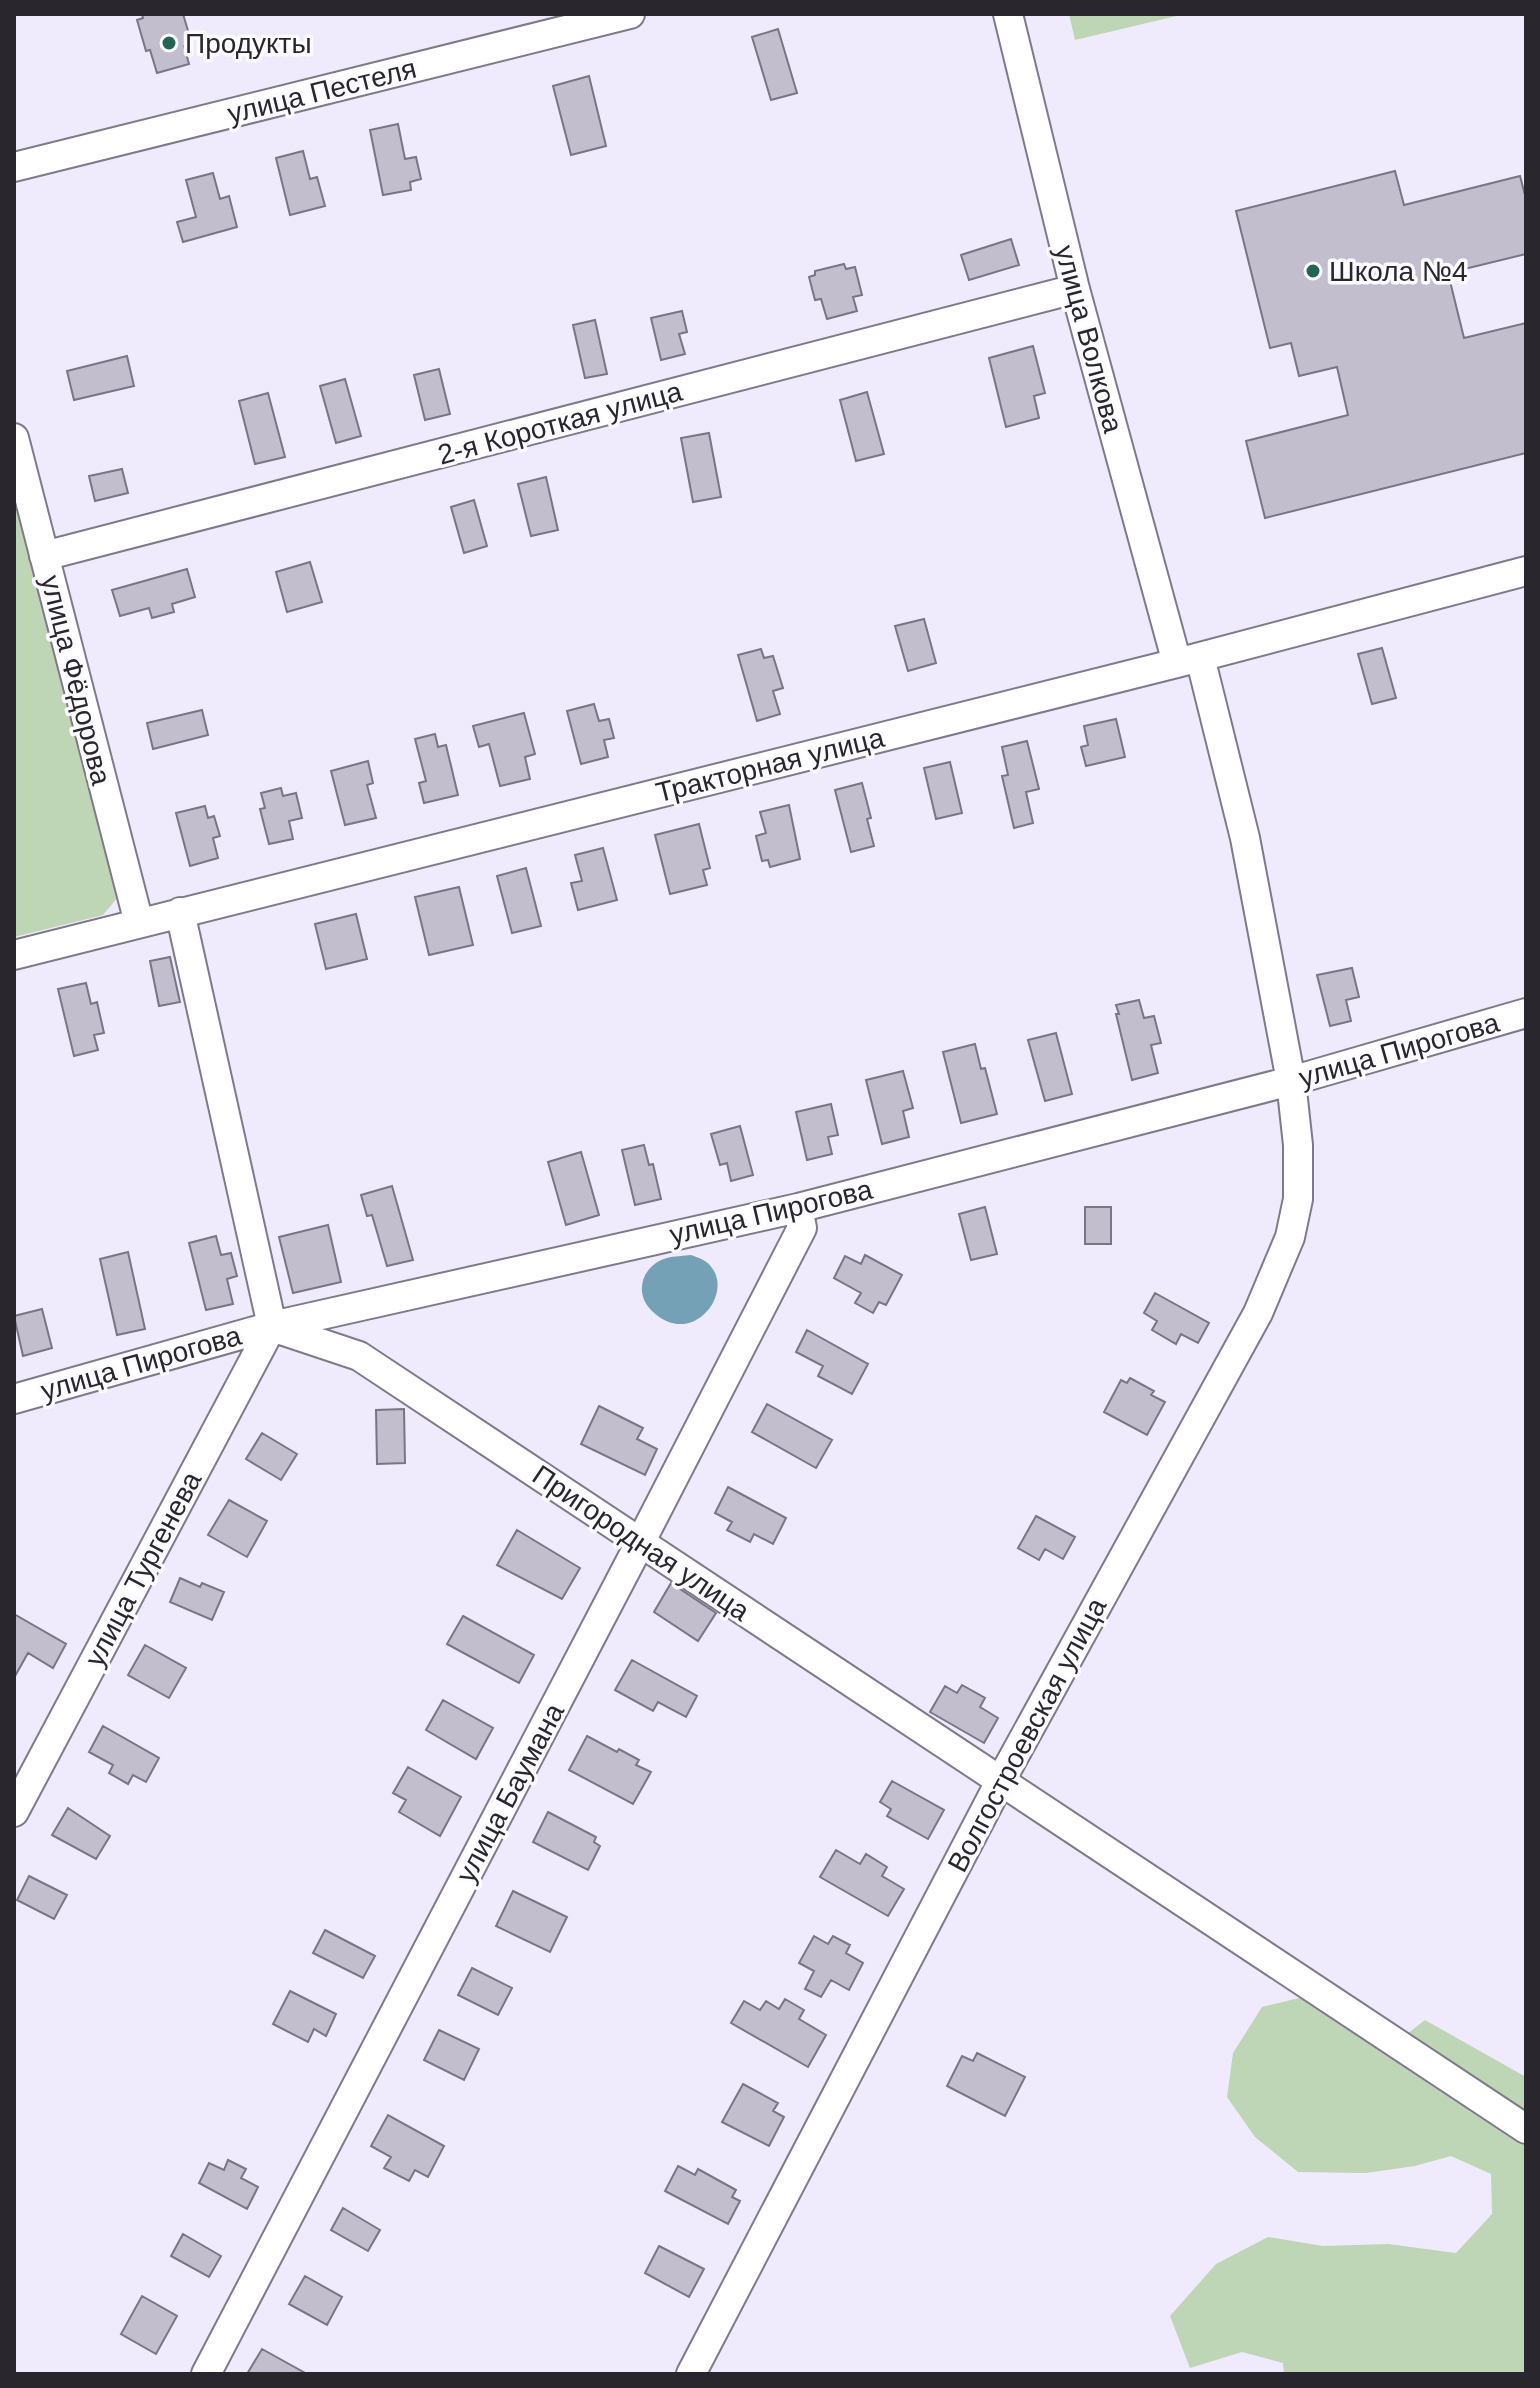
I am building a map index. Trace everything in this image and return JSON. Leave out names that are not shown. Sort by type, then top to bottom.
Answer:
[{"type":"street","name":"улица Пестеля","points":[[14,167],[630,14]]},
{"type":"street","name":"улица Волкова","points":[[1008,14],[1075,289],[1245,838],[1291,1081]]},
{"type":"street","name":"2-я Короткая улица","points":[[44,556],[1075,289]]},
{"type":"street","name":"улица Фёдорова","points":[[14,438],[139,923]]},
{"type":"street","name":"Тракторная улица","points":[[14,955],[1189,660],[1526,571]]},
{"type":"street","points":[[180,912],[272,1326]]},
{"type":"street","name":"улица Пирогова","points":[[14,1399],[272,1326],[798,1208],[1291,1081],[1526,1013]]},
{"type":"street","name":"Волгостроевская улица","points":[[691,2374],[1001,1780],[1258,1313],[1290,1237],[1298,1199],[1298,1145],[1291,1081]]},
{"type":"street","name":"улица Баумана","points":[[206,2374],[802,1228],[798,1208]]},
{"type":"street","name":"Пригородная улица","points":[[272,1326],[359,1356],[1526,2129]]},
{"type":"street","name":"улица Тургенева","points":[[14,1812],[272,1326]]},
{"type":"green space","points":[[1069,14],[1181,14],[1181,15],[1075,40]]},
{"type":"green space","points":[[14,498],[119,896],[103,915],[14,937]]},
{"type":"green space","points":[[1308,1996],[1393,2045],[1425,2020],[1526,2077],[1526,2374],[1284,2374],[1283,2363],[1242,2352],[1190,2368],[1170,2316],[1216,2264],[1268,2237],[1323,2246],[1388,2244],[1456,2253],[1492,2214],[1491,2174],[1451,2156],[1415,2166],[1366,2173],[1298,2172],[1255,2137],[1227,2097],[1233,2053],[1262,2007]]},
{"type":"water","points":[[691,1255],[712,1268],[717,1279],[713,1303],[694,1321],[681,1324],[667,1321],[646,1304],[643,1280],[658,1262],[670,1257]]},
{"type":"building","name":"Продукты","points":[[142,14],[183,14],[192,44],[184,46],[189,64],[157,73],[150,50],[146,51],[137,20],[143,18]]},
{"type":"building","points":[[778,29],[797,93],[771,100],[752,37]]},
{"type":"building","points":[[589,76],[606,146],[571,155],[553,86]]},
{"type":"building","points":[[398,124],[405,159],[416,157],[421,179],[410,182],[411,190],[383,195],[370,130]]},
{"type":"building","points":[[303,151],[310,179],[317,177],[325,206],[290,215],[276,158]]},
{"type":"building","points":[[1395,171],[1404,205],[1520,176],[1526,199],[1526,254],[1448,273],[1464,338],[1526,323],[1526,453],[1265,518],[1246,441],[1348,415],[1337,367],[1299,376],[1291,343],[1270,348],[1236,211]]},
{"type":"building","points":[[213,173],[220,199],[229,196],[237,227],[183,242],[177,222],[196,217],[186,180]]},
{"type":"building","points":[[1011,239],[1019,265],[969,280],[961,255]]},
{"type":"building","points":[[844,264],[846,269],[855,267],[862,295],[853,297],[857,311],[827,319],[821,299],[815,300],[809,277],[815,275],[815,271]]},
{"type":"building","points":[[682,311],[687,332],[679,334],[685,354],[661,360],[651,318]]},
{"type":"building","points":[[595,320],[607,374],[585,378],[573,325]]},
{"type":"building","points":[[1033,346],[1045,393],[1034,396],[1039,418],[1006,427],[989,358]]},
{"type":"building","points":[[127,356],[134,386],[74,400],[67,371]]},
{"type":"building","points":[[439,369],[450,414],[425,420],[414,375]]},
{"type":"building","points":[[345,379],[361,436],[336,443],[320,386]]},
{"type":"building","points":[[867,392],[884,454],[856,461],[840,400]]},
{"type":"building","points":[[268,393],[285,457],[255,464],[239,401]]},
{"type":"building","points":[[709,433],[721,497],[693,502],[681,438]]},
{"type":"building","points":[[122,469],[128,493],[95,501],[89,476]]},
{"type":"building","points":[[546,477],[558,530],[531,536],[518,484]]},
{"type":"building","points":[[474,500],[487,546],[464,553],[451,507]]},
{"type":"building","points":[[310,562],[322,602],[287,612],[276,572]]},
{"type":"building","points":[[187,569],[195,597],[172,604],[174,612],[152,618],[149,608],[120,616],[112,590]]},
{"type":"building","points":[[924,619],[936,663],[908,671],[895,626]]},
{"type":"building","points":[[1382,648],[1396,698],[1372,704],[1358,654]]},
{"type":"building","points":[[761,649],[764,658],[773,656],[783,688],[773,691],[780,714],[757,721],[738,655]]},
{"type":"building","points":[[594,704],[599,721],[609,719],[614,738],[604,740],[608,757],[581,764],[567,711]]},
{"type":"building","points":[[202,710],[208,735],[153,749],[147,723]]},
{"type":"building","points":[[524,713],[535,754],[525,757],[530,779],[500,786],[489,744],[479,747],[473,726]]},
{"type":"building","points":[[1116,719],[1125,757],[1086,766],[1081,747],[1088,745],[1084,726]]},
{"type":"building","points":[[435,734],[438,747],[446,745],[458,795],[424,803],[419,783],[426,781],[415,739]]},
{"type":"building","points":[[1027,741],[1039,789],[1026,792],[1033,823],[1014,828],[1002,776],[1008,775],[1002,747]]},
{"type":"building","points":[[368,761],[373,783],[367,785],[376,818],[345,825],[331,771]]},
{"type":"building","points":[[950,762],[962,813],[936,819],[924,768]]},
{"type":"building","points":[[862,783],[874,846],[851,852],[835,790]]},
{"type":"building","points":[[281,788],[283,796],[296,793],[302,818],[289,821],[293,839],[269,844],[260,809],[265,808],[261,793]]},
{"type":"building","points":[[789,805],[800,859],[770,867],[768,860],[762,861],[756,836],[766,833],[760,812]]},
{"type":"building","points":[[205,806],[208,818],[214,816],[220,836],[213,838],[218,858],[190,866],[176,813]]},
{"type":"building","points":[[699,824],[710,868],[703,870],[707,885],[670,894],[655,835]]},
{"type":"building","points":[[603,848],[617,900],[578,910],[571,883],[582,881],[575,855]]},
{"type":"building","points":[[526,868],[541,926],[512,933],[497,876]]},
{"type":"building","points":[[459,887],[473,945],[429,955],[415,897]]},
{"type":"building","points":[[356,914],[367,959],[326,969],[315,924]]},
{"type":"building","points":[[170,957],[180,1002],[159,1006],[150,961]]},
{"type":"building","points":[[1352,968],[1359,997],[1346,1000],[1351,1021],[1330,1026],[1317,975]]},
{"type":"building","points":[[86,983],[91,1004],[97,1002],[104,1033],[94,1035],[98,1050],[74,1056],[58,989]]},
{"type":"building","points":[[1139,1000],[1144,1018],[1154,1016],[1161,1043],[1151,1045],[1158,1073],[1132,1080],[1116,1005]]},
{"type":"building","points":[[1056,1033],[1072,1094],[1045,1101],[1028,1040]]},
{"type":"building","points":[[975,1044],[997,1114],[961,1123],[943,1052]]},
{"type":"building","points":[[903,1071],[913,1108],[903,1111],[909,1137],[882,1144],[866,1080]]},
{"type":"building","points":[[831,1104],[838,1135],[828,1137],[832,1154],[807,1160],[796,1112]]},
{"type":"building","points":[[740,1126],[753,1175],[731,1181],[727,1163],[720,1165],[711,1134]]},
{"type":"building","points":[[644,1145],[649,1165],[653,1164],[661,1199],[635,1205],[622,1150]]},
{"type":"building","points":[[581,1152],[599,1215],[566,1225],[548,1162]]},
{"type":"building","points":[[392,1186],[413,1260],[387,1266],[372,1215],[367,1216],[361,1195]]},
{"type":"building","points":[[985,1207],[997,1254],[971,1260],[959,1214]]},
{"type":"building","points":[[1085,1207],[1111,1207],[1111,1244],[1085,1244]]},
{"type":"building","points":[[328,1225],[341,1282],[293,1293],[279,1237]]},
{"type":"building","points":[[216,1236],[221,1255],[231,1253],[237,1276],[227,1279],[233,1304],[206,1310],[189,1243]]},
{"type":"building","points":[[128,1252],[145,1329],[117,1335],[100,1259]]},
{"type":"building","points":[[865,1255],[902,1275],[886,1305],[879,1302],[873,1313],[855,1303],[861,1293],[834,1278],[845,1256],[861,1264]]},
{"type":"building","points":[[1155,1293],[1209,1323],[1198,1343],[1181,1334],[1176,1344],[1152,1330],[1157,1321],[1144,1313]]},
{"type":"building","points":[[42,1309],[52,1348],[23,1356],[14,1316]]},
{"type":"building","points":[[807,1330],[868,1364],[852,1394],[818,1376],[823,1366],[796,1352]]},
{"type":"building","points":[[1130,1378],[1154,1391],[1151,1395],[1165,1402],[1147,1435],[1104,1412],[1121,1380],[1127,1383]]},
{"type":"building","points":[[767,1404],[832,1440],[816,1468],[752,1432]]},
{"type":"building","points":[[599,1406],[643,1428],[637,1439],[657,1449],[645,1475],[581,1444]]},
{"type":"building","points":[[404,1409],[405,1463],[377,1464],[376,1410]]},
{"type":"building","points":[[262,1433],[297,1454],[281,1480],[246,1459]]},
{"type":"building","points":[[728,1487],[786,1518],[773,1544],[754,1534],[750,1542],[727,1530],[732,1522],[715,1513]]},
{"type":"building","points":[[229,1500],[267,1521],[247,1557],[208,1535]]},
{"type":"building","points":[[1036,1516],[1075,1537],[1063,1559],[1045,1549],[1039,1560],[1018,1548]]},
{"type":"building","points":[[517,1530],[580,1568],[562,1599],[497,1565]]},
{"type":"building","points":[[180,1578],[200,1587],[202,1583],[224,1592],[212,1620],[170,1602]]},
{"type":"building","points":[[671,1583],[716,1613],[698,1641],[654,1612]]},
{"type":"building","points":[[14,1614],[66,1644],[53,1668],[28,1653],[14,1678]]},
{"type":"building","points":[[463,1616],[534,1655],[519,1683],[447,1644]]},
{"type":"building","points":[[145,1645],[186,1668],[169,1698],[128,1675]]},
{"type":"building","points":[[632,1660],[697,1696],[686,1717],[658,1702],[653,1711],[615,1690]]},
{"type":"building","points":[[962,1685],[985,1698],[980,1707],[998,1718],[984,1743],[930,1712],[945,1686],[957,1693]]},
{"type":"building","points":[[443,1700],[493,1728],[476,1759],[426,1730]]},
{"type":"building","points":[[103,1726],[159,1758],[146,1782],[133,1775],[128,1784],[109,1773],[113,1765],[89,1752]]},
{"type":"building","points":[[587,1736],[639,1760],[636,1765],[651,1772],[633,1804],[569,1770]]},
{"type":"building","points":[[408,1767],[461,1797],[440,1836],[399,1812],[406,1800],[393,1793]]},
{"type":"building","points":[[892,1781],[944,1810],[928,1839],[887,1816],[891,1809],[880,1802]]},
{"type":"building","points":[[68,1808],[110,1836],[96,1859],[52,1835]]},
{"type":"building","points":[[548,1812],[596,1837],[594,1842],[600,1846],[588,1870],[533,1842]]},
{"type":"building","points":[[836,1850],[860,1864],[866,1854],[887,1867],[882,1876],[904,1889],[888,1916],[820,1877]]},
{"type":"building","points":[[29,1876],[67,1895],[54,1919],[17,1900]]},
{"type":"building","points":[[513,1891],[567,1917],[550,1952],[496,1926]]},
{"type":"building","points":[[325,1930],[375,1956],[363,1978],[313,1953]]},
{"type":"building","points":[[814,1936],[828,1944],[833,1936],[850,1945],[846,1953],[863,1963],[849,1990],[831,1980],[821,1997],[805,1989],[814,1971],[799,1963]]},
{"type":"building","points":[[472,1968],[512,1988],[498,2015],[458,1995]]},
{"type":"building","points":[[290,1991],[336,2014],[326,2036],[314,2029],[308,2042],[273,2024]]},
{"type":"building","points":[[785,1999],[804,2010],[799,2019],[826,2035],[808,2067],[731,2023],[744,2001],[760,2010],[766,2001],[779,2009]]},
{"type":"building","points":[[439,2030],[479,2049],[464,2080],[424,2060]]},
{"type":"building","points":[[977,2053],[1025,2077],[1005,2116],[947,2086],[962,2056],[973,2061]]},
{"type":"building","points":[[743,2084],[778,2103],[773,2111],[784,2117],[769,2146],[722,2122]]},
{"type":"building","points":[[388,2115],[444,2146],[428,2177],[415,2170],[409,2181],[384,2168],[391,2157],[371,2146]]},
{"type":"building","points":[[228,2160],[246,2169],[241,2178],[258,2187],[247,2209],[199,2183],[209,2163],[224,2170]]},
{"type":"building","points":[[678,2166],[695,2175],[698,2169],[736,2190],[732,2197],[740,2201],[728,2224],[665,2191]]},
{"type":"building","points":[[343,2208],[380,2230],[368,2251],[331,2230]]},
{"type":"building","points":[[183,2234],[221,2256],[209,2277],[171,2256]]},
{"type":"building","points":[[659,2246],[704,2269],[689,2297],[645,2273]]},
{"type":"building","points":[[305,2276],[342,2297],[327,2325],[289,2304]]},
{"type":"building","points":[[142,2296],[177,2316],[156,2354],[121,2334]]},
{"type":"building","points":[[262,2349],[307,2374],[247,2374]]},
{"type":"place","name":"Продукты","points":[[169,43]]},
{"type":"place","name":"Школа №4","points":[[1313,271]]}]
